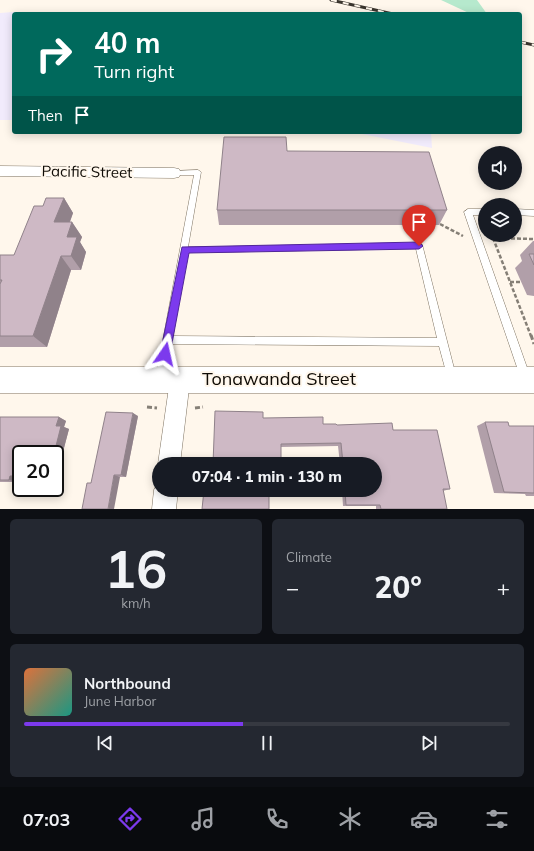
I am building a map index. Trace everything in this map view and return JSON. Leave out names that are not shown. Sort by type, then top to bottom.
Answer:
[{"type":"street","name":"Pacific Street","points":[[0,171],[174,173]]},
{"type":"street","name":"Tonawanda Street","points":[[0,380],[530,380]]},
{"type":"street","points":[[170,380],[170,457]]},
{"type":"street","points":[[164,509],[165,497]]},
{"type":"lane","points":[[170,380],[168,340],[198,172],[174,173]]},
{"type":"lane","points":[[478,212],[468,212],[478,239]]},
{"type":"lane","points":[[522,212],[534,213]]},
{"type":"lane","points":[[479,242],[530,380]]},
{"type":"lane","points":[[185,250],[419,246],[452,379]]},
{"type":"lane","points":[[168,340],[443,342]]},
{"type":"path","points":[[440,224],[466,238]]},
{"type":"path","points":[[522,239],[534,239]]},
{"type":"path","points":[[495,242],[534,344]]},
{"type":"path","points":[[510,282],[520,282]]},
{"type":"path","points":[[146,407],[157,408]]},
{"type":"path","points":[[194,408],[203,407]]},
{"type":"shaded area","points":[[12,12],[12,120],[0,120],[0,13]]},
{"type":"shaded area","points":[[362,134],[431,134],[432,148]]},
{"type":"green space","points":[[441,0],[477,0],[486,12],[467,12]]},
{"type":"building","points":[[224,137],[286,137],[287,151],[429,152],[447,210],[217,210]]},
{"type":"building","points":[[46,198],[64,198],[54,222],[72,222],[67,237],[77,237],[71,256],[61,256],[33,336],[0,336],[0,284],[2,280],[0,280],[0,255],[14,255],[34,206],[43,206]]},
{"type":"building","points":[[529,254],[534,254],[534,265]]},
{"type":"building","points":[[215,411],[263,412],[263,418],[323,417],[323,424],[337,425],[392,423],[393,430],[437,430],[450,489],[443,489],[447,509],[381,509],[380,505],[346,505],[345,497],[382,497],[382,457],[342,457],[341,443],[281,444],[281,457],[213,457]]},
{"type":"building","points":[[106,412],[133,413],[121,475],[114,475],[108,509],[82,509],[87,483],[91,483]]},
{"type":"building","points":[[0,417],[59,417],[56,426],[61,426],[56,445],[12,445],[12,476],[10,476],[9,480],[0,480]]},
{"type":"building","points":[[485,422],[508,422],[509,426],[534,426],[534,493],[504,492]]},
{"type":"building","points":[[203,497],[269,497],[269,509],[202,509]]},
{"type":"railway","points":[[331,0],[384,12]]},
{"type":"railway","points":[[522,42],[534,45]]},
{"type":"route","points":[[165,354],[185,250],[419,246]]}]
